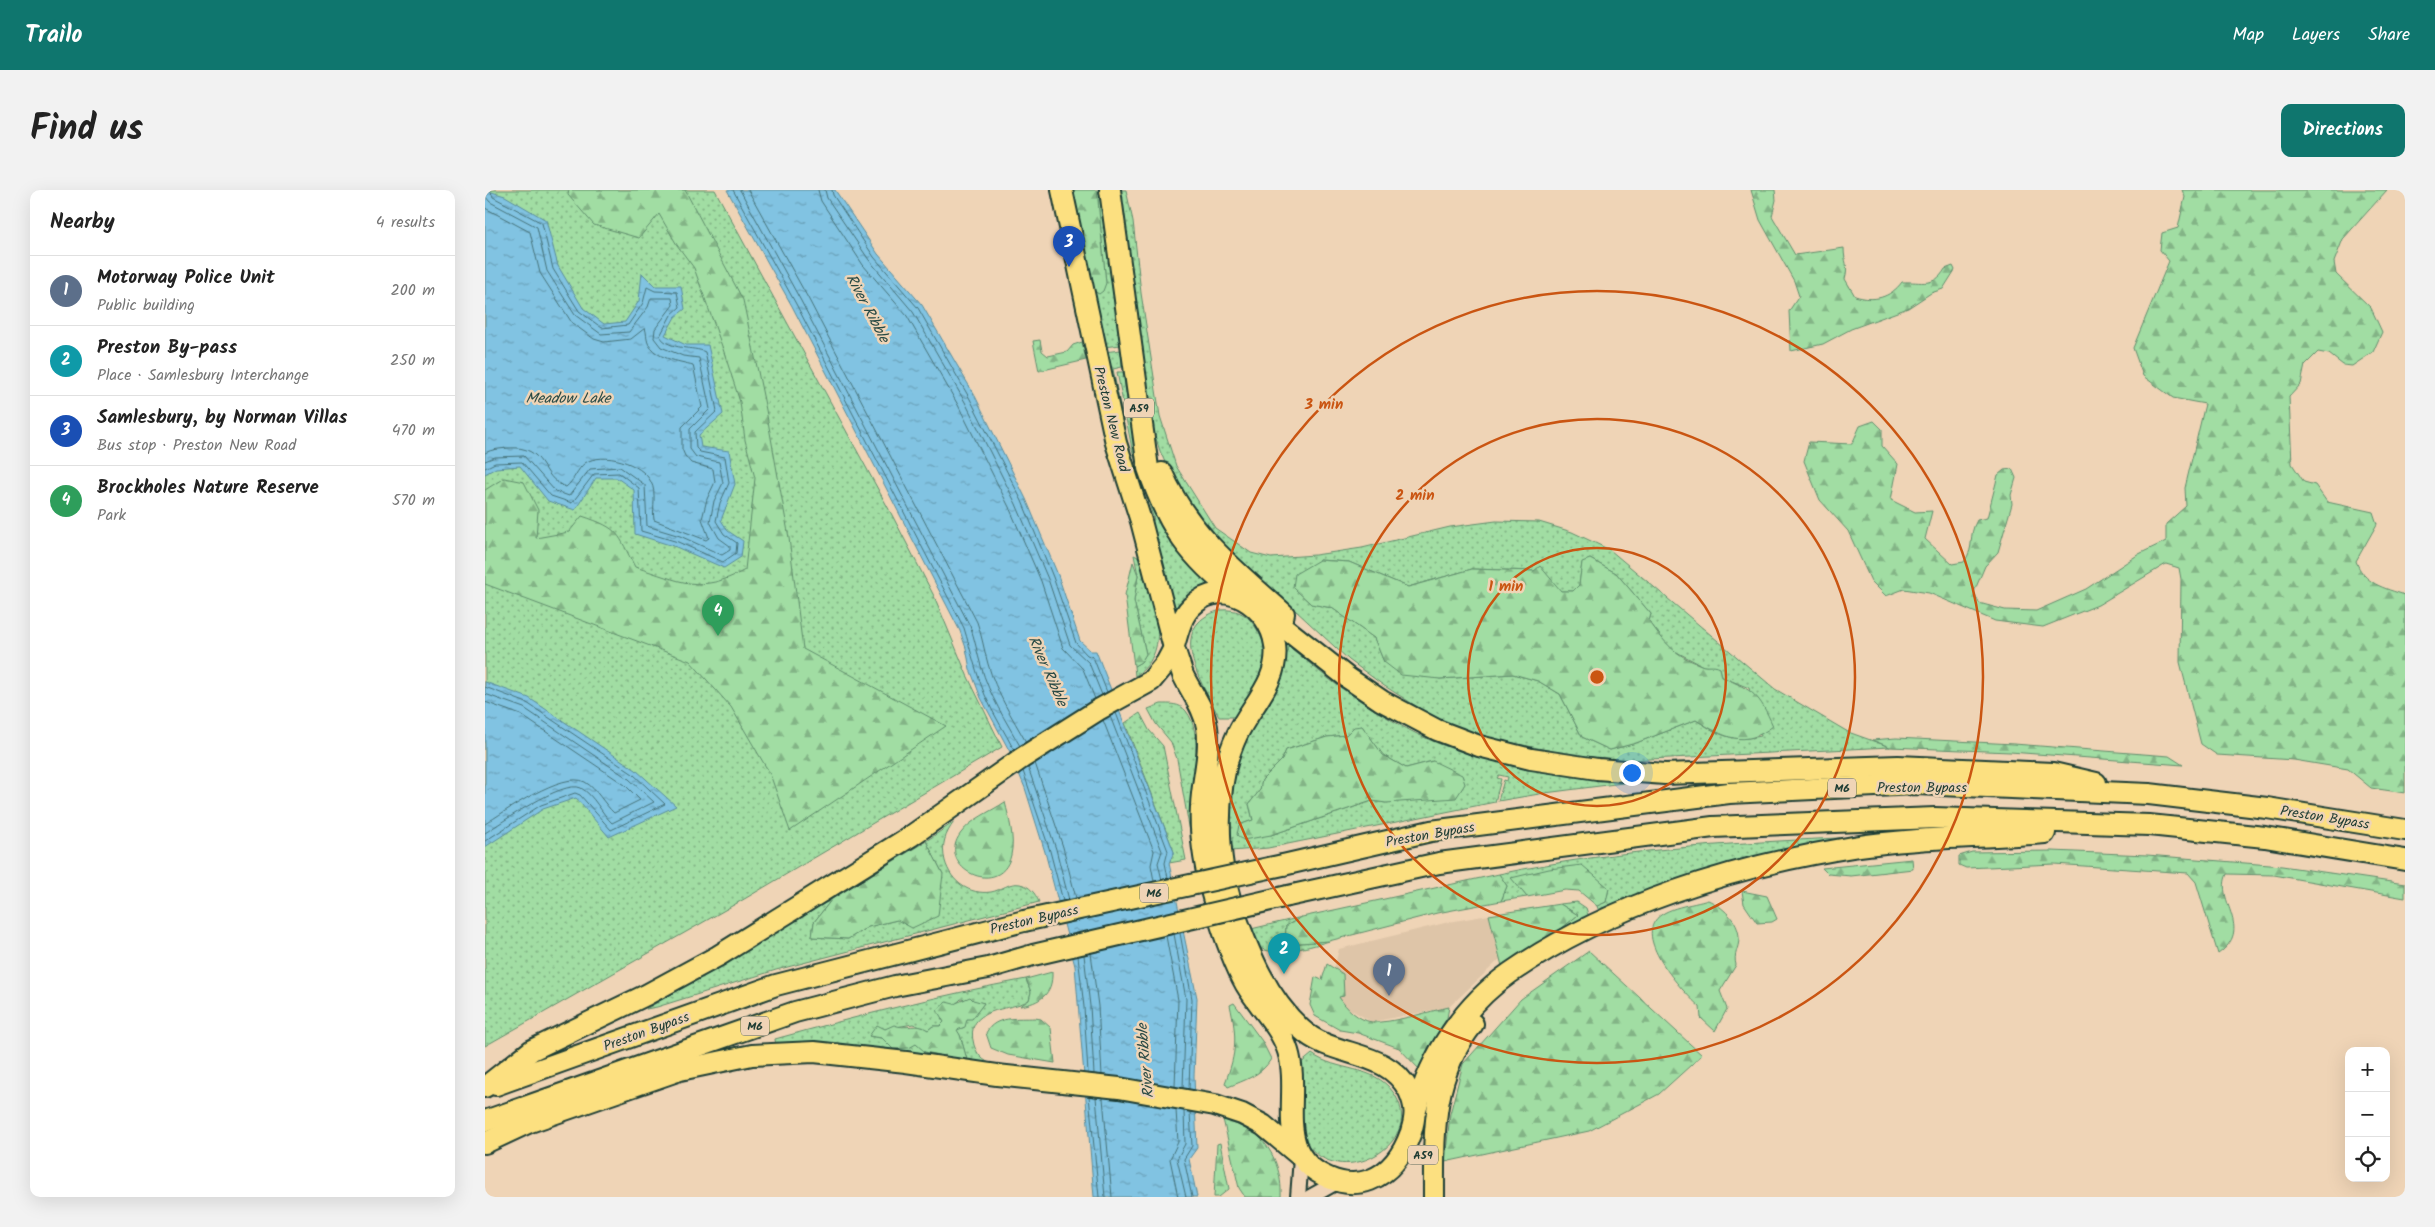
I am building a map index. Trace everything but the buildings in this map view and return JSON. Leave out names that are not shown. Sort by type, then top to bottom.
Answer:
[{"type":"highway","name":"Preston New Road","points":[[1062,190],[1116,443],[1141,521],[1174,647],[1183,674],[1203,712],[1207,730],[1201,830],[1214,903],[1243,980],[1279,1032],[1288,1051],[1292,1073],[1291,1114],[1300,1157]]},
{"type":"highway","name":"Preston New Road","points":[[1110,190],[1148,468],[1163,509],[1174,529],[1197,559],[1243,598]]},
{"type":"highway","points":[[1141,426],[1168,487],[1191,526],[1211,548],[1309,636],[1349,678]]},
{"type":"highway","points":[[485,1088],[533,1050],[646,995],[718,956],[911,836],[985,784],[1097,710],[1141,688],[1155,676],[1174,647],[1183,619],[1194,604],[1212,596],[1229,594],[1243,598],[1281,624],[1349,678],[1382,701],[1409,716],[1479,746],[1531,759],[1597,769],[1665,774],[1898,766],[2053,773],[2149,794]]},
{"type":"highway","points":[[1243,598],[1266,622],[1273,634],[1276,656],[1270,681],[1247,716],[1233,743],[1222,787],[1222,846],[1232,905],[1257,968],[1269,990],[1287,1015],[1302,1030],[1323,1045],[1378,1061],[1389,1067],[1407,1088],[1416,1112]]},
{"type":"highway","name":"Preston Bypass","points":[[485,1088],[776,985],[1024,921],[1431,831],[1729,793],[1917,784],[2149,794],[2267,808],[2405,830]]},
{"type":"highway","name":"M6","points":[[485,1121],[795,1012],[895,986],[988,968],[1033,955],[1439,863],[1713,827],[1935,818],[2149,825],[2265,837],[2405,860]]},
{"type":"highway","points":[[1344,1183],[1369,1180],[1379,1176],[1400,1156],[1407,1142],[1431,1066],[1455,1028],[1489,991],[1510,973],[1619,913],[1699,883],[1776,861],[1854,847],[1936,838],[2149,825]]},
{"type":"highway","points":[[1434,1197],[1435,1114],[1438,1095],[1453,1056],[1471,1026],[1547,951]]},
{"type":"highway","points":[[485,1143],[530,1122],[680,1070],[753,1055],[779,1053],[841,1054],[1119,1088],[1215,1105],[1242,1114],[1273,1132],[1319,1174],[1344,1183],[1371,1197]]},
{"type":"highway","name":"A59","points":[[1416,1112],[1423,1154],[1425,1197]]},
{"type":"street","points":[[1298,1197],[1300,1157]]},
{"type":"street","points":[[1311,1197],[1344,1183]]},
{"type":"shaded area","points":[[1489,915],[1500,959],[1449,1007],[1372,1022],[1346,1007],[1338,997],[1343,974],[1334,969],[1339,949],[1449,922]]},
{"type":"green space","points":[[485,190],[715,190],[934,596],[967,675],[1002,747],[746,898],[485,1046]]},
{"type":"green space","points":[[569,190],[685,190],[743,300],[766,410],[789,538],[803,649],[946,726],[790,831],[770,774],[731,707],[690,661],[485,584],[485,490],[504,478],[524,482],[538,510],[536,538],[569,532],[582,516],[611,529],[621,539],[635,567],[678,581],[702,584],[729,578],[745,570],[755,478],[745,440],[740,402],[694,268],[677,245],[659,214],[639,238],[594,225],[568,195]]},
{"type":"green space","points":[[1072,190],[1097,190],[1106,283],[1103,291],[1099,294],[1092,290]]},
{"type":"green space","points":[[1097,190],[1102,190],[1121,345],[1103,347],[1092,290],[1106,283]]},
{"type":"green space","points":[[1120,190],[1126,190],[1133,221],[1141,293],[1160,416],[1176,466],[1215,528],[1251,553],[1271,558],[1315,555],[1362,548],[1450,527],[1496,521],[1539,522],[1572,532],[1610,550],[1775,689],[1848,732],[1890,747],[1630,760],[1571,755],[1490,738],[1441,722],[1383,685],[1349,660],[1199,521],[1176,487],[1160,451],[1148,414]],"holes":[[[1590,559],[1616,573],[1651,614],[1649,621],[1669,648],[1703,666],[1720,668],[1722,677],[1749,688],[1761,736],[1734,738],[1720,734],[1696,720],[1636,743],[1610,750],[1582,737],[1560,694],[1538,681],[1513,674],[1440,679],[1384,662],[1374,638],[1332,608],[1311,604],[1293,587],[1319,560],[1349,562],[1408,587],[1472,569],[1534,571],[1561,591],[1573,591],[1579,585],[1582,563]]]},
{"type":"green space","points":[[1751,190],[1775,190],[1776,200],[1772,216],[1795,255],[1844,248],[1845,279],[1855,296],[1869,299],[1881,297],[1892,292],[1902,282],[1932,281],[1941,275],[1945,269],[1953,266],[1955,270],[1943,289],[1931,293],[1908,308],[1851,329],[1823,344],[1791,351],[1789,311],[1799,296],[1794,281],[1760,220]]},
{"type":"green space","points":[[2182,190],[2387,190],[2343,239],[2334,262],[2336,274],[2371,308],[2382,332],[2373,352],[2352,366],[2343,365],[2329,354],[2318,352],[2305,365],[2301,384],[2289,397],[2292,464],[2304,482],[2315,485],[2327,502],[2373,512],[2377,524],[2356,561],[2369,580],[2405,595],[2405,793],[2371,788],[2348,769],[2294,760],[2217,755],[2201,744],[2180,662],[2181,579],[2179,568],[2166,564],[2098,605],[2043,627],[1995,621],[1929,593],[1904,589],[1886,596],[1871,581],[1848,531],[1820,500],[1804,461],[1809,442],[1852,444],[1860,426],[1874,421],[1882,429],[1882,446],[1898,464],[1891,500],[1915,512],[1932,511],[1925,539],[1952,564],[1964,562],[1968,556],[1974,526],[1977,520],[1987,518],[1998,475],[2004,470],[2012,469],[2016,478],[2011,495],[2012,504],[1998,552],[1985,566],[1974,592],[1979,603],[2005,610],[2036,611],[2086,589],[2139,554],[2166,541],[2166,524],[2186,506],[2185,488],[2205,404],[2173,398],[2143,376],[2133,348],[2169,261],[2160,250],[2162,233],[2178,228],[2185,197]]},
{"type":"green space","points":[[1040,340],[1042,351],[1048,356],[1067,352],[1073,345],[1082,342],[1086,360],[1039,371],[1033,341]]},
{"type":"green space","points":[[1121,350],[1122,367],[1113,369],[1130,457],[1128,460],[1104,352]]},
{"type":"green space","points":[[1117,372],[1123,372],[1131,426],[1140,463],[1214,586],[1174,616],[1148,522],[1154,520],[1132,449]]},
{"type":"green space","points":[[1134,555],[1140,558],[1150,588],[1157,621],[1155,652],[1147,665],[1135,676],[1134,666],[1141,662],[1146,654],[1134,601],[1138,575]]},
{"type":"green space","points":[[1590,559],[1616,573],[1651,614],[1649,621],[1671,648],[1683,657],[1701,665],[1720,668],[1722,677],[1749,690],[1764,707],[1773,726],[1763,733],[1743,739],[1725,735],[1696,720],[1636,743],[1610,750],[1582,737],[1560,694],[1538,681],[1513,674],[1440,679],[1401,675],[1384,662],[1374,638],[1332,608],[1311,604],[1293,587],[1295,574],[1319,560],[1349,562],[1408,587],[1472,569],[1534,571],[1540,566],[1561,591],[1573,591],[1579,585],[1582,562]]},
{"type":"green space","points":[[1133,562],[1138,575],[1134,601],[1146,654],[1141,662],[1134,666],[1125,595]]},
{"type":"green space","points":[[1221,610],[1235,611],[1247,617],[1262,639],[1265,651],[1261,673],[1238,717],[1219,717],[1204,689],[1192,658],[1191,642],[1194,629],[1204,618]]},
{"type":"green space","points":[[1281,641],[1347,692],[1392,721],[1428,739],[1462,752],[1507,764],[1576,776],[1622,780],[1623,783],[1498,801],[1504,780],[1507,781],[1508,777],[1499,775],[1497,778],[1501,779],[1495,802],[1268,848],[1231,851],[1229,824],[1231,782],[1245,735]],"holes":[[[1362,726],[1383,755],[1406,768],[1433,761],[1386,803],[1372,801],[1271,835],[1239,825],[1253,820],[1249,804],[1260,790],[1262,780],[1282,760],[1286,750],[1327,737],[1346,735]]]},
{"type":"green space","points":[[1161,704],[1174,704],[1184,708],[1195,732],[1196,758],[1192,809],[1195,860],[1177,759],[1171,742],[1156,724],[1148,709]]},
{"type":"green space","points":[[1140,713],[1149,730],[1163,746],[1186,860],[1169,863],[1174,852],[1125,723]]},
{"type":"green space","points":[[1362,726],[1383,755],[1406,768],[1433,761],[1462,775],[1465,784],[1456,798],[1386,803],[1372,801],[1271,835],[1243,840],[1237,835],[1239,825],[1253,820],[1249,804],[1260,790],[1262,780],[1282,760],[1286,750],[1327,737],[1346,735],[1354,727]]},
{"type":"green space","points":[[1896,738],[2014,744],[2169,756],[2183,765],[2010,752],[1890,747],[1872,740]]},
{"type":"green space","points":[[1005,802],[1012,835],[1011,855],[1005,868],[995,875],[984,877],[972,874],[962,867],[956,858],[955,846],[965,828]]},
{"type":"green space","points":[[954,822],[946,835],[943,850],[945,861],[956,881],[968,889],[983,892],[995,891],[1012,884],[1020,884],[1032,890],[1039,902],[776,970],[646,1009],[832,899],[814,922],[812,937],[848,939],[868,927],[897,920],[943,874],[926,841]]},
{"type":"green space","points":[[1881,836],[1600,914],[1597,906],[1606,902],[1609,888],[1512,878],[1527,897],[1501,901],[1507,886],[1499,874],[1546,865],[1689,847]]},
{"type":"green space","points":[[926,841],[943,874],[938,916],[912,928],[897,920],[868,927],[848,939],[812,937],[814,922],[832,899]]},
{"type":"green space","points":[[2052,851],[2147,855],[2282,866],[2405,884],[2405,898],[2274,875],[2227,874],[2224,884],[2225,895],[2234,925],[2233,934],[2228,944],[2218,954],[2196,882],[2188,873],[2054,864],[1966,868],[1959,865],[1959,856],[1972,852]]},
{"type":"green space","points":[[1912,859],[1913,869],[1851,876],[1828,874],[1822,868]]},
{"type":"green space","points":[[1582,865],[1609,888],[1606,902],[1597,906],[1579,891],[1565,890],[1527,897],[1511,878],[1549,869]]},
{"type":"green space","points":[[1499,874],[1507,886],[1501,901],[1437,913],[1329,941],[1285,944],[1286,926],[1302,917]]},
{"type":"green space","points":[[1742,891],[1767,896],[1777,919],[1772,922],[1757,923],[1744,904]]},
{"type":"green space","points":[[1708,900],[1719,906],[1729,915],[1736,926],[1739,938],[1735,958],[1736,965],[1720,991],[1727,1009],[1715,1031],[1701,1018],[1700,1007],[1674,980],[1665,967],[1658,955],[1651,931],[1659,916],[1679,907]]},
{"type":"green space","points":[[1577,902],[1586,908],[1590,920],[1525,958],[1578,915],[1560,904]]},
{"type":"green space","points":[[1560,904],[1578,915],[1525,958],[1502,966],[1489,915]]},
{"type":"green space","points":[[1302,917],[1286,926],[1285,944],[1329,941],[1286,951],[1269,951],[1260,948],[1256,943],[1251,929]]},
{"type":"green space","points":[[1589,951],[1702,1055],[1659,1094],[1589,1131],[1445,1162],[1450,1114],[1463,1064],[1521,999]]},
{"type":"green space","points":[[1327,964],[1343,974],[1344,996],[1339,997],[1353,1013],[1367,1021],[1389,1021],[1449,1007],[1447,1018],[1428,1048],[1420,1070],[1399,1048],[1358,1033],[1340,1030],[1315,1016],[1310,1005],[1315,977],[1322,980]]},
{"type":"green space","points":[[1052,972],[1052,980],[1048,992],[1034,1003],[1020,1006],[1029,1000],[1031,992],[1026,979]]},
{"type":"green space","points":[[1026,979],[1031,992],[1029,1000],[982,1016],[975,1023],[972,1032],[974,1045],[981,1057],[999,1067],[968,1063],[960,1035],[956,1030],[967,1019],[972,1018],[984,1003],[961,999],[941,1018],[944,1022],[940,1026],[933,1026],[928,1030],[913,1024],[885,1029],[869,1036],[916,1044],[940,1056],[938,1058],[776,1046],[775,1039],[806,1030],[931,999]]},
{"type":"green space","points":[[970,997],[973,1000],[984,1003],[972,1019],[967,1019],[965,1027],[957,1030],[968,1063],[938,1058],[940,1055],[925,1052],[916,1044],[909,1048],[893,1049],[882,1038],[869,1036],[877,1025],[885,1029],[894,1025],[903,1027],[916,1026],[928,1030],[933,1026],[940,1026],[944,1022],[937,1010],[946,1002],[954,1004]]},
{"type":"green space","points":[[1234,1003],[1262,1041],[1271,1059],[1258,1073],[1228,1087],[1225,1083],[1232,1062],[1235,1044],[1230,1005]]},
{"type":"green space","points":[[1014,1018],[1041,1019],[1051,1028],[1055,1063],[1008,1055],[991,1048],[986,1033],[995,1023]]},
{"type":"green space","points":[[1312,1054],[1333,1064],[1376,1077],[1393,1092],[1401,1112],[1399,1130],[1389,1145],[1373,1157],[1354,1163],[1334,1162],[1316,1154],[1303,1136],[1299,1119],[1300,1064]]},
{"type":"green space","points":[[1223,1119],[1251,1131],[1264,1142],[1279,1172],[1281,1197],[1245,1197],[1239,1188]]},
{"type":"green space","points":[[1220,1143],[1229,1189],[1219,1197],[1214,1197],[1217,1144]]},
{"type":"water","name":"Meadow Lake","points":[[485,190],[505,196],[546,220],[558,266],[583,308],[604,324],[625,322],[639,301],[642,273],[655,286],[681,286],[685,309],[675,317],[665,335],[686,345],[708,345],[723,414],[699,435],[701,447],[729,451],[735,484],[721,520],[728,531],[743,541],[741,557],[724,568],[676,547],[635,534],[634,490],[617,478],[596,478],[575,510],[548,501],[520,466],[496,468],[485,474]]},
{"type":"water","name":"River Ribble","points":[[727,190],[835,190],[878,254],[922,305],[975,396],[1026,499],[1058,575],[1080,641],[1091,651],[1096,651],[1174,852],[1169,863],[1197,998],[1194,1076],[1197,1148],[1189,1159],[1197,1197],[1094,1197],[1075,966],[1045,852],[1025,788],[1010,752],[981,698],[970,669],[960,631],[792,306]]},
{"type":"water","points":[[485,682],[529,698],[636,770],[676,806],[609,837],[576,798],[543,809],[485,847]]},
{"type":"place","name":"Samlesbury, by Norman Villas","points":[[1069,267]]},
{"type":"place","name":"Brockholes Nature Reserve","points":[[718,636]]},
{"type":"place","name":"Preston By-pass","points":[[1284,974]]},
{"type":"place","name":"Motorway Police Unit","points":[[1389,996]]}]
